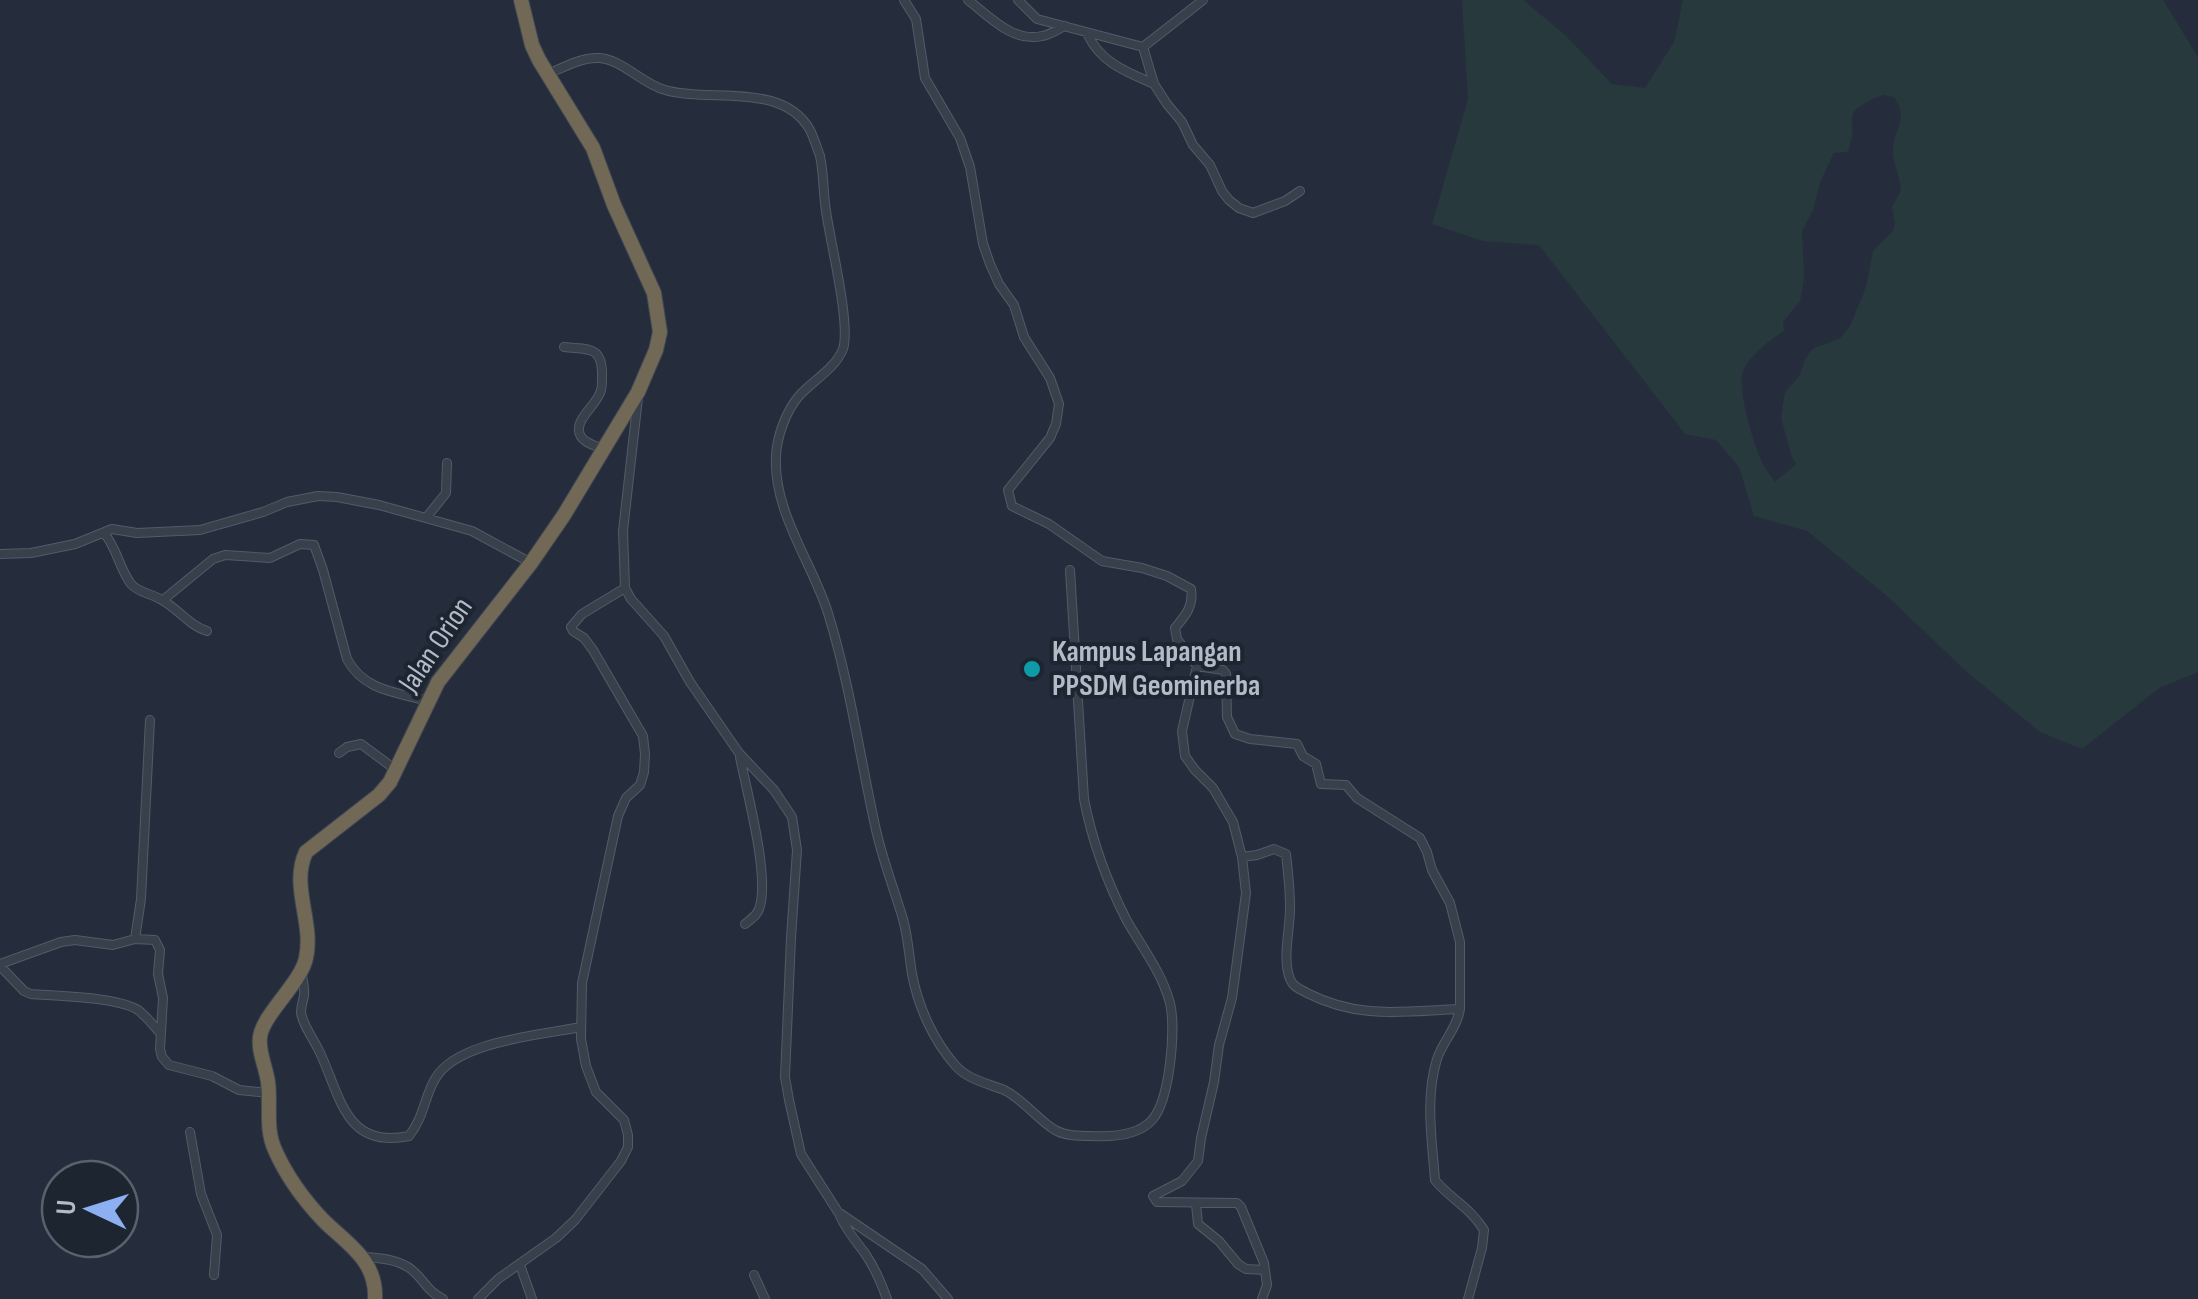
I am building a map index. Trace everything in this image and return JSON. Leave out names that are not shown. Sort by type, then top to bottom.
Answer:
[{"type":"highway","name":"Jalan Orion","points":[[375,1299],[372,1272],[308,1203],[286,1172],[273,1147],[270,1131],[260,1034],[306,959],[308,937],[299,865],[306,852],[390,782],[451,664],[531,563],[638,392],[650,368],[660,332],[654,294],[593,148],[546,75],[532,45],[521,0]]},
{"type":"street","points":[[904,0],[916,18],[925,78],[960,138],[970,167],[990,264],[1014,305],[1024,336],[1050,378],[1060,404],[1050,438],[1008,490],[1012,506],[1049,524],[1102,561],[1142,568],[1190,589],[1188,612],[1176,628],[1177,639],[1197,666],[1224,670],[1228,717],[1235,734],[1250,740],[1297,744],[1303,756],[1316,764],[1320,784],[1346,786],[1357,798],[1420,838],[1450,902],[1460,942],[1460,1008],[1436,1063],[1430,1115],[1434,1180],[1459,1200],[1484,1230],[1468,1299]]},
{"type":"street","points":[[968,0],[1014,34],[1042,36],[1065,26]]},
{"type":"street","points":[[1018,0],[1036,20],[1142,48]]},
{"type":"street","points":[[1142,48],[1203,0]]},
{"type":"street","points":[[1087,34],[1106,60],[1154,84]]},
{"type":"street","points":[[1142,48],[1154,84],[1210,165],[1229,200],[1253,213],[1300,191]]},
{"type":"street","points":[[546,75],[582,60],[600,58],[666,90],[785,104],[812,133],[821,160],[844,320],[843,348],[797,398],[781,428],[776,471],[782,504],[826,607],[840,655],[875,826],[903,920],[922,1008],[957,1068],[974,1080],[1008,1092],[1056,1130],[1068,1135],[1109,1138],[1152,1121],[1159,1108],[1173,1040],[1170,1003],[1127,920],[1090,830],[1084,799],[1070,570]]},
{"type":"street","points":[[564,347],[595,351],[599,355],[602,389],[578,425],[578,434],[603,450]]},
{"type":"street","points":[[638,392],[623,530],[625,588],[664,636],[690,682],[739,752],[792,816],[798,850],[785,1076],[788,1100],[802,1154],[849,1235],[864,1252],[887,1299]]},
{"type":"street","points":[[426,518],[446,493],[447,463]]},
{"type":"street","points":[[0,554],[75,544],[112,529],[138,533],[200,530],[318,496],[379,505],[472,531],[531,563]]},
{"type":"street","points":[[104,534],[113,543],[128,580],[138,590],[163,600],[194,627],[207,631]]},
{"type":"street","points":[[163,600],[214,559],[226,555],[270,558],[300,544],[314,545],[354,672],[377,688],[428,702]]},
{"type":"street","points":[[478,1299],[575,1220],[622,1161],[628,1147],[624,1120],[596,1092],[586,1066],[581,1027],[582,983],[618,816],[626,798],[640,785],[645,754],[643,736],[616,688],[584,638],[571,627],[582,614],[625,588]]},
{"type":"street","points":[[1197,666],[1182,731],[1185,756],[1213,788],[1233,822],[1246,892],[1232,998],[1218,1045],[1198,1161],[1182,1181],[1153,1196],[1157,1202],[1237,1203],[1265,1270],[1267,1285],[1262,1299]]},
{"type":"street","points":[[135,940],[150,720]]},
{"type":"street","points":[[339,753],[360,744],[396,770]]},
{"type":"street","points":[[739,752],[762,877],[760,909],[746,924]]},
{"type":"street","points":[[1242,856],[1274,849],[1286,854],[1289,976],[1295,986],[1330,1005],[1368,1013],[1460,1008]]},
{"type":"street","points":[[161,1034],[146,1017],[128,1006],[24,991],[0,965],[60,942],[113,945],[155,940],[160,950],[162,1058],[169,1065],[212,1076],[239,1090],[269,1093]]},
{"type":"street","points":[[301,972],[305,991],[302,1018],[339,1100],[356,1126],[383,1137],[410,1136],[421,1120],[436,1076],[458,1058],[492,1043],[581,1027]]},
{"type":"street","points":[[190,1132],[201,1194],[218,1235],[214,1275]]},
{"type":"street","points":[[1196,1204],[1198,1224],[1238,1264],[1246,1269],[1265,1270]]},
{"type":"street","points":[[838,1212],[922,1269],[948,1299]]},
{"type":"street","points":[[362,1257],[400,1262],[410,1268],[430,1293],[443,1299]]},
{"type":"street","points":[[520,1265],[532,1299]]},
{"type":"street","points":[[754,1275],[765,1299]]},
{"type":"shaded area","points":[[1462,0],[1523,0],[1565,35],[1612,84],[1645,88],[1674,42],[1683,0],[2163,0],[2198,57],[2198,672],[2159,688],[2082,749],[2040,732],[1967,672],[1887,596],[1807,531],[1754,516],[1739,467],[1716,440],[1685,434],[1539,245],[1483,241],[1432,224],[1468,99]],"holes":[[[1883,95],[1894,97],[1901,112],[1893,150],[1901,190],[1892,207],[1893,231],[1873,251],[1866,287],[1850,326],[1840,338],[1812,349],[1800,375],[1785,392],[1781,418],[1796,464],[1775,482],[1762,462],[1750,429],[1742,388],[1744,369],[1756,352],[1784,331],[1783,322],[1800,301],[1804,279],[1802,231],[1834,153],[1847,152],[1853,113]]]},
{"type":"place","name":"Kampus Lapangan PPSDM Geominerba","points":[[1032,669]]}]
